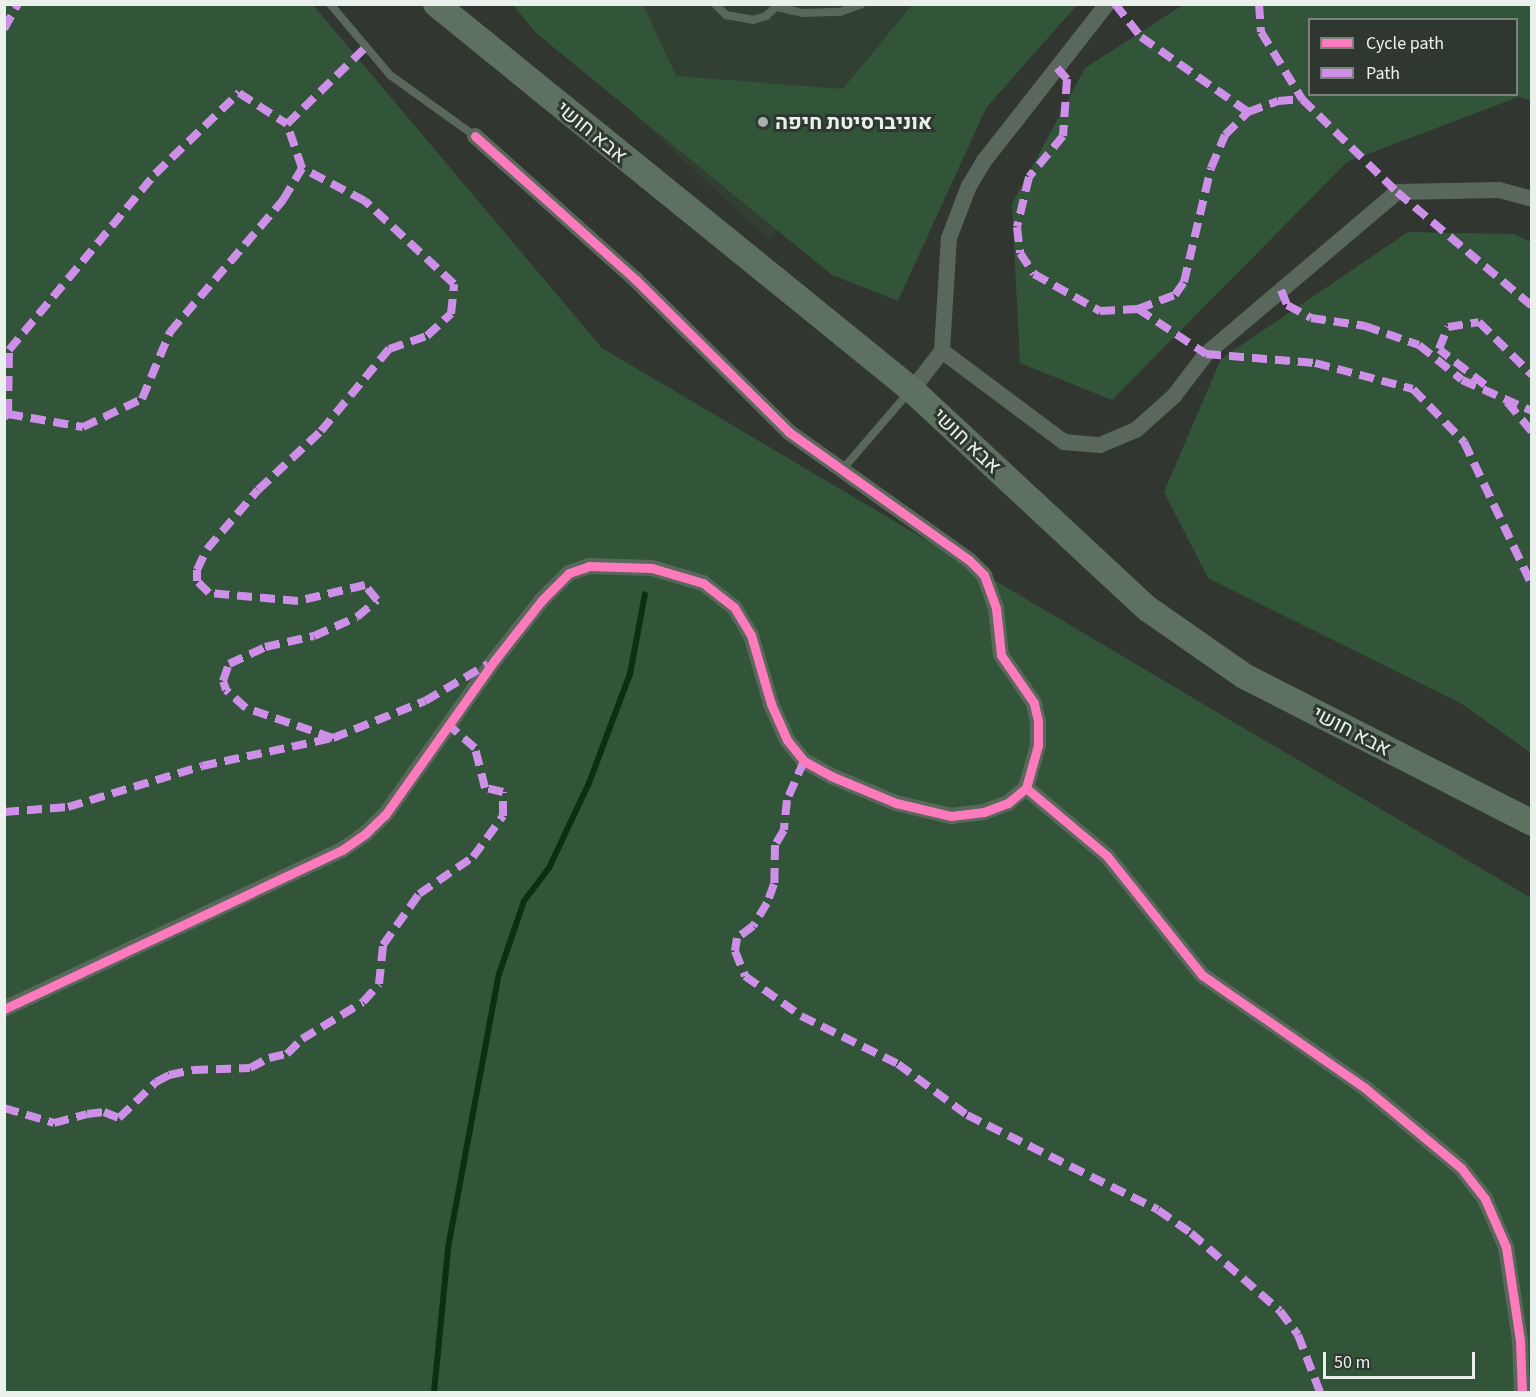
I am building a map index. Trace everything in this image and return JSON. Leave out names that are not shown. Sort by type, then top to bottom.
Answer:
[{"type":"main road","name":"אבא חושי","points":[[436,4],[912,390],[1148,609],[1244,676],[1532,823]]},
{"type":"street","points":[[912,390],[942,351],[949,238],[969,186],[984,161],[1107,4]]},
{"type":"street","points":[[4,1009],[50,991],[342,850],[364,834],[391,807],[494,661],[542,600],[569,573],[589,566],[652,568],[703,584],[734,607],[751,635],[771,704],[787,740],[804,761],[831,776],[896,803],[951,816],[984,812],[1008,803],[1026,788],[1038,745],[1038,721],[1034,703],[1001,655],[996,608],[984,575],[969,560],[789,432],[636,280],[475,136]]},
{"type":"street","points":[[942,351],[1064,442],[1100,445],[1136,430],[1174,396],[1206,354],[1397,192],[1499,190],[1532,199]]},
{"type":"street","points":[[1026,788],[1107,856],[1202,975],[1235,1001],[1365,1088],[1461,1168],[1485,1199],[1506,1247],[1520,1341],[1522,1392]]},
{"type":"lane","points":[[330,4],[390,75],[475,136]]},
{"type":"lane","points":[[715,4],[739,20],[766,16],[778,6],[802,13],[840,12],[862,4]]},
{"type":"lane","points":[[842,470],[912,390]]},
{"type":"shaded area","name":"אוניברסיטת חיפה","points":[[517,5],[996,5],[769,240]]},
{"type":"green space","points":[[5,5],[313,5],[602,348],[1531,898],[1531,1392],[5,1392]]},
{"type":"green space","points":[[513,5],[643,5],[676,76],[843,89],[912,5],[1077,5],[986,108],[898,301],[832,275],[536,33]]},
{"type":"green space","points":[[1183,5],[1531,5],[1531,100],[1518,97],[1347,162],[1112,400],[1020,363],[1012,204],[1085,68]]},
{"type":"green space","points":[[1408,232],[1514,234],[1531,242],[1531,753],[1462,704],[1208,578],[1164,492],[1221,359]]},
{"type":"waterway","points":[[434,1392],[448,1248],[499,974],[524,901],[549,868],[589,783],[630,674],[645,594]]},
{"type":"marked path","points":[[4,29],[18,4]]},
{"type":"marked path","points":[[1115,4],[1141,37],[1248,112]]},
{"type":"marked path","points":[[1259,4],[1261,32],[1302,99],[1397,192],[1532,306]]},
{"type":"marked path","points":[[333,738],[246,708],[226,690],[223,681],[229,664],[265,647],[314,636],[357,617],[377,600],[365,585],[298,601],[209,593],[197,581],[197,570],[207,549],[258,490],[321,431],[389,349],[427,336],[451,314],[454,284],[365,201],[302,168],[287,124],[366,47]]},
{"type":"marked path","points":[[1057,68],[1067,79],[1063,136],[1029,177],[1017,227],[1020,253],[1034,274],[1100,311],[1138,309],[1175,295],[1184,282],[1211,168],[1225,135],[1248,112],[1278,101],[1302,99]]},
{"type":"marked path","points":[[8,414],[9,350],[155,174],[239,93],[287,124]]},
{"type":"marked path","points":[[4,417],[8,414],[83,427],[142,399],[170,332],[283,200],[302,168]]},
{"type":"marked path","points":[[1281,290],[1287,305],[1311,318],[1365,326],[1419,345],[1462,380],[1532,411]]},
{"type":"marked path","points":[[1138,309],[1206,354],[1315,363],[1413,389],[1464,442],[1532,585]]},
{"type":"marked path","points":[[1485,385],[1439,349],[1448,327],[1479,322],[1532,375]]},
{"type":"marked path","points":[[1507,402],[1532,432]]},
{"type":"marked path","points":[[4,812],[68,807],[202,766],[333,738],[425,701],[488,664]]},
{"type":"marked path","points":[[4,1108],[54,1123],[104,1112],[119,1118],[156,1082],[169,1075],[193,1070],[250,1068],[269,1058],[287,1054],[302,1039],[363,1002],[379,984],[383,945],[419,894],[473,857],[503,816],[503,792],[485,788],[475,748],[449,725]]},
{"type":"marked path","points":[[804,761],[787,800],[784,830],[775,845],[774,884],[767,903],[753,926],[737,938],[735,951],[745,976],[801,1016],[898,1064],[967,1115],[1158,1210],[1191,1233],[1280,1311],[1298,1335],[1320,1392]]},
{"type":"cycle path","points":[[4,1009],[342,850],[365,834],[385,815],[494,661],[542,600],[569,573],[589,566],[652,568],[703,583],[734,607],[751,635],[771,704],[787,740],[804,761],[831,776],[896,803],[951,816],[984,812],[1008,803],[1026,788],[1038,745],[1038,721],[1034,703],[1001,655],[996,608],[984,575],[969,560],[789,432],[636,280],[475,136]]},
{"type":"cycle path","points":[[1026,788],[1107,856],[1202,975],[1365,1088],[1461,1168],[1485,1199],[1506,1247],[1520,1341],[1522,1392]]},
{"type":"place","name":"אוניברסיטת חיפה","points":[[763,122]]}]
